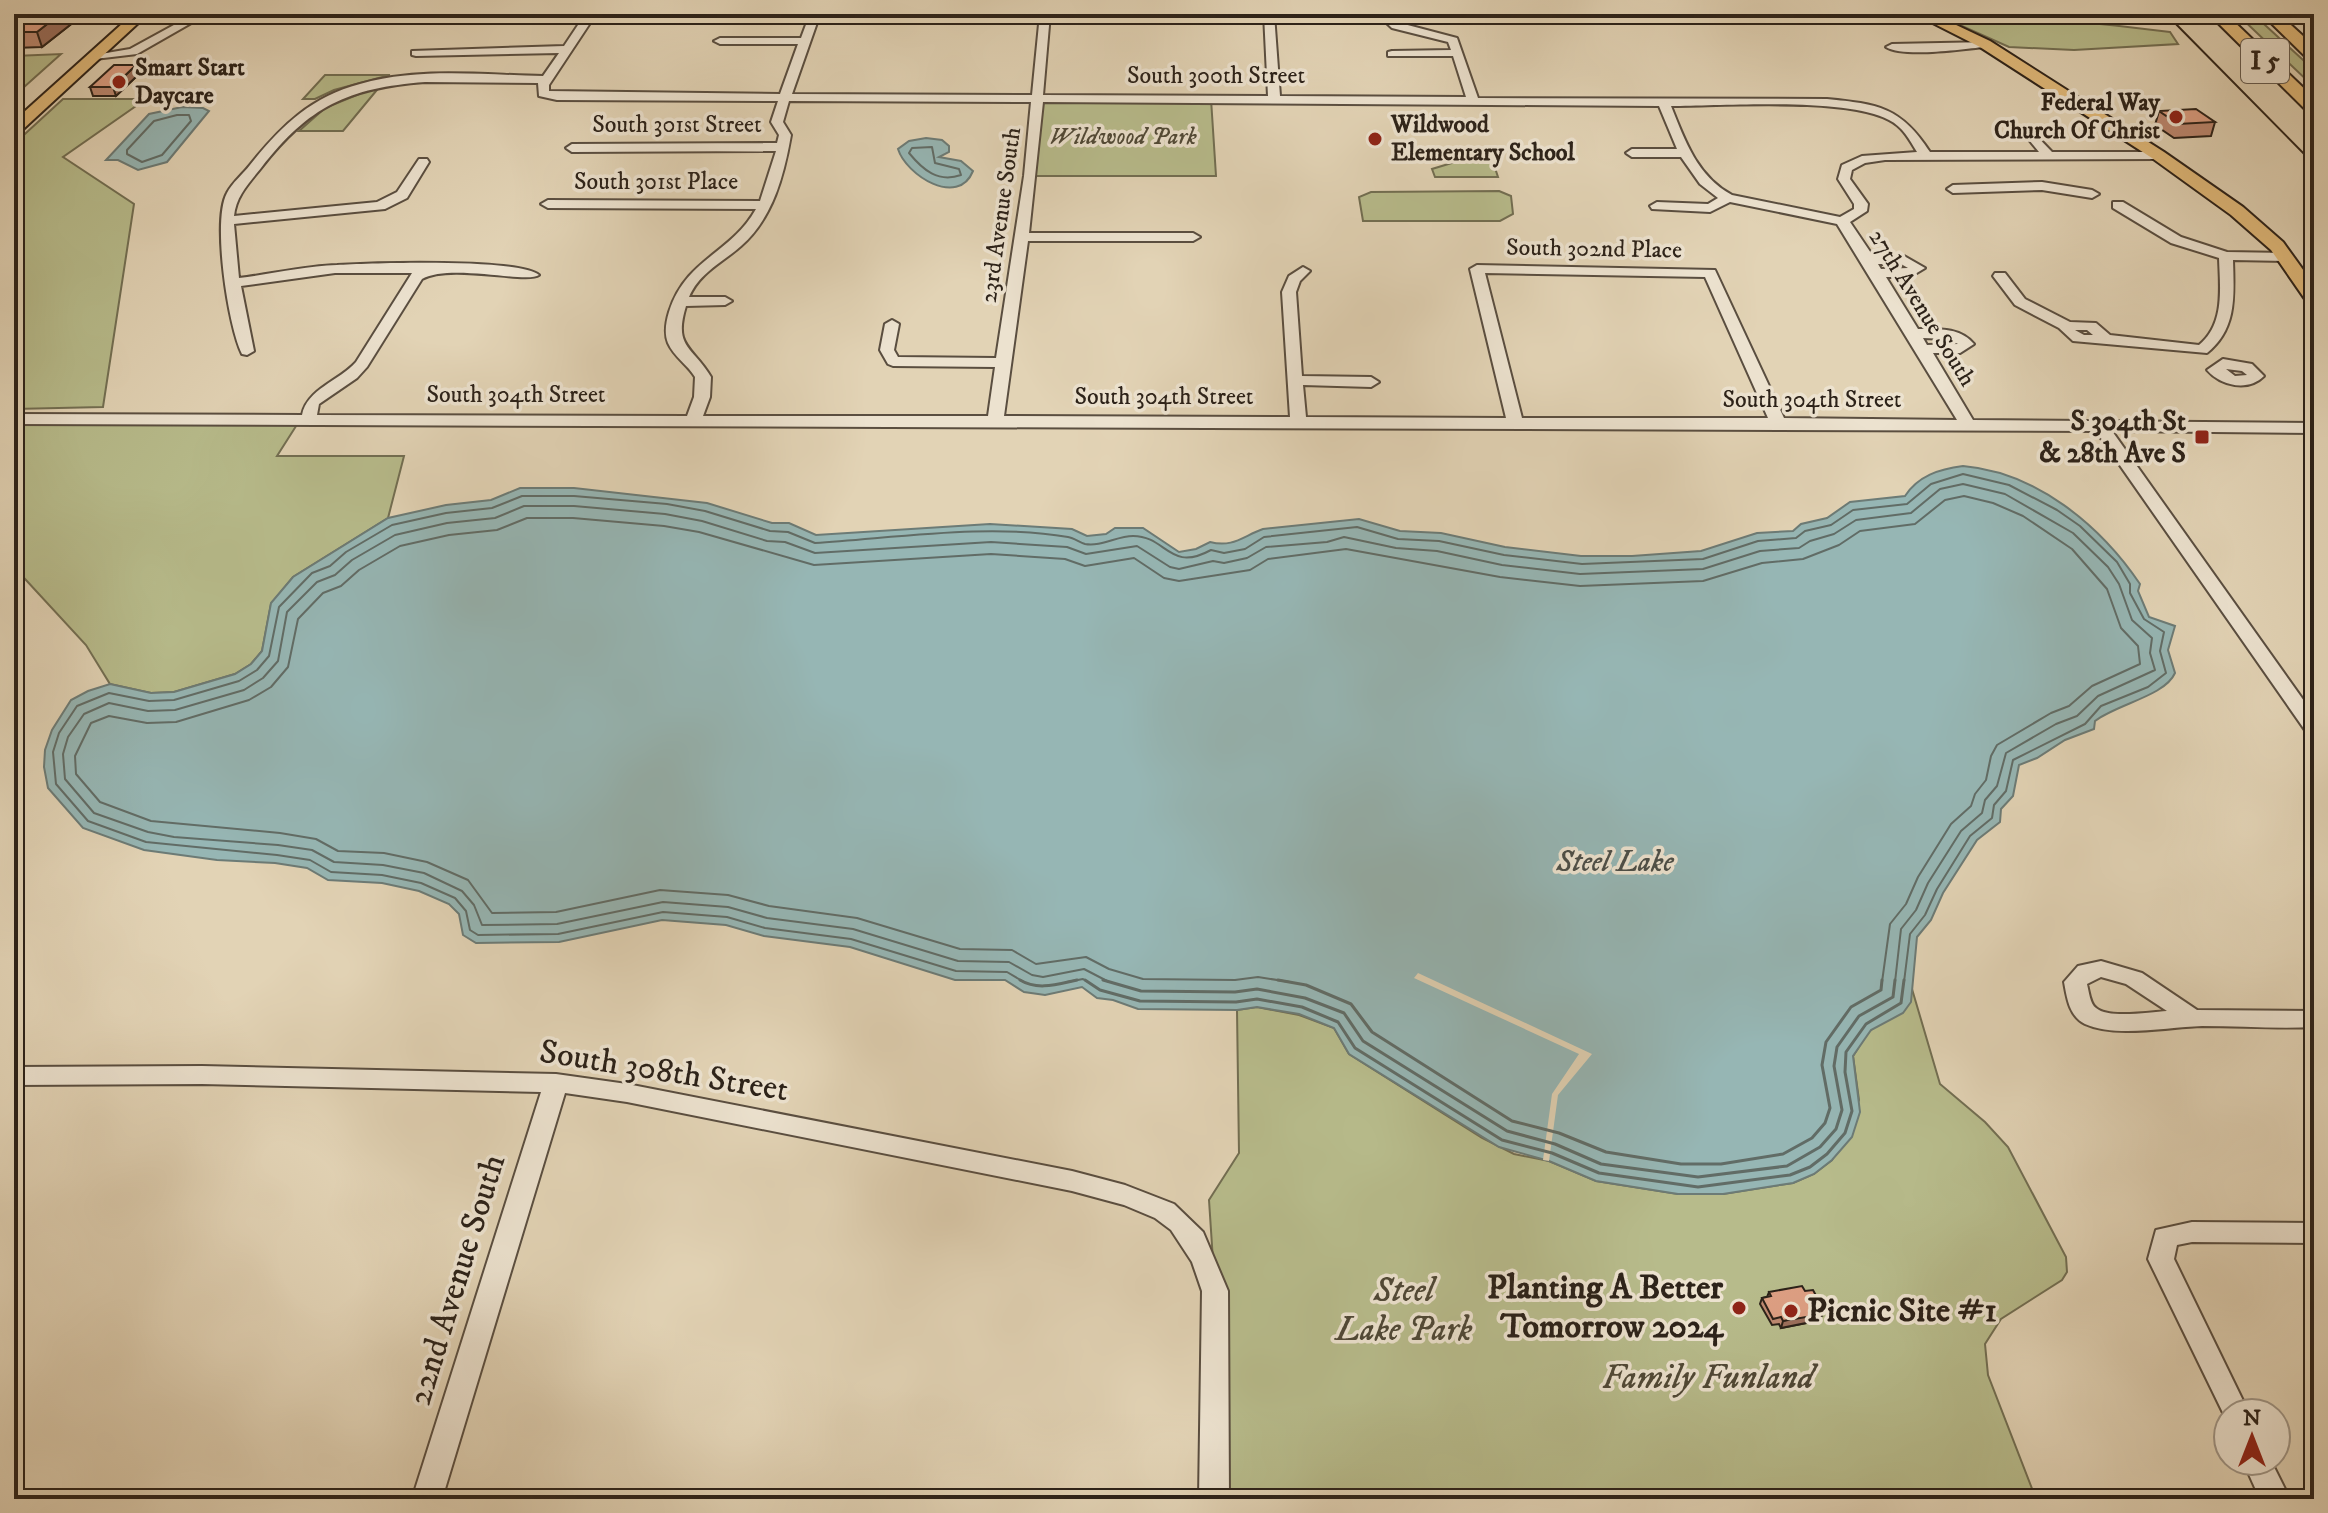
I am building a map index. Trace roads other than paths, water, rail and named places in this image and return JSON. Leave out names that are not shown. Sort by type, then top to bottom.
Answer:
[{"type":"highway","name":"I 5","points":[[2217,14],[2314,108]]},
{"type":"highway","name":"I 5","points":[[2270,14],[2314,55]]},
{"type":"main road","points":[[14,129],[141,14]]},
{"type":"main road","points":[[1922,14],[1985,44],[2158,155],[2237,211],[2286,257],[2314,298]]},
{"type":"main road","points":[[95,56],[88,52],[109,32],[114,19]]},
{"type":"main road","points":[[14,107],[114,19]]},
{"type":"street","points":[[95,56],[133,52],[202,14]]},
{"type":"street","points":[[694,419],[702,397],[703,377],[679,351],[674,339],[680,302],[695,274],[747,233],[764,205],[785,135],[777,122],[815,14]]},
{"type":"street","name":"23rd Avenue South","points":[[995,421],[1039,97],[1045,14]]},
{"type":"street","points":[[1269,14],[1274,99]]},
{"type":"street","points":[[1382,14],[1392,23],[1453,40],[1473,100]]},
{"type":"street","points":[[466,18],[590,17]]},
{"type":"street","points":[[544,86],[590,17]]},
{"type":"street","points":[[720,41],[803,41]]},
{"type":"street","points":[[1892,47],[1985,44]]},
{"type":"street","points":[[416,53],[567,49]]},
{"type":"street","points":[[1392,54],[1457,53]]},
{"type":"street","name":"South 300th Street","points":[[226,221],[233,194],[300,118],[342,93],[364,85],[394,81],[544,86],[557,96],[1827,103],[1888,115],[1906,126],[1925,154]]},
{"type":"street","points":[[1663,102],[1686,153],[1707,185],[1728,198],[1842,221]]},
{"type":"street","points":[[2027,130],[2048,155]]},
{"type":"street","name":"South 301st Street","points":[[572,148],[783,147]]},
{"type":"street","points":[[1632,153],[1686,153]]},
{"type":"street","points":[[1836,158],[1856,162],[1885,156],[1925,154],[2158,155]]},
{"type":"street","points":[[247,351],[226,221],[380,206],[402,195],[423,162]]},
{"type":"street","name":"27th Avenue South","points":[[1856,162],[1846,168],[1844,179],[1861,204],[1860,211],[1842,221],[1968,425]]},
{"type":"street","points":[[1953,189],[2042,186],[2118,198],[2122,202],[2118,205],[2176,240],[2226,256],[2286,257]]},
{"type":"street","points":[[1657,206],[1710,208],[1728,198]]},
{"type":"street","name":"South 301st Place","points":[[548,204],[764,205]]},
{"type":"street","points":[[1021,237],[1193,237]]},
{"type":"street","points":[[2202,350],[2215,340],[2225,317],[2226,256]]},
{"type":"street","points":[[235,283],[335,269],[494,269],[532,275]]},
{"type":"street","name":"South 302nd Place","points":[[1515,423],[1477,269],[1710,273],[1778,423]]},
{"type":"street","points":[[309,418],[312,402],[352,375],[362,364],[417,276],[428,270]]},
{"type":"street","points":[[1298,421],[1289,289],[1303,271]]},
{"type":"street","points":[[2000,276],[2020,302],[2068,327],[2067,332],[2074,337],[2202,350],[2223,364]]},
{"type":"street","points":[[680,302],[725,301]]},
{"type":"street","points":[[892,324],[887,350],[890,359],[897,362],[1003,363]]},
{"type":"street","points":[[1914,334],[1947,334],[1961,338],[1967,344],[1960,349],[1923,349]]},
{"type":"street","points":[[1295,380],[1371,382]]},
{"type":"street","name":"South 304th Street","points":[[14,419],[1298,421],[2314,428]]},
{"type":"street","points":[[2101,426],[2314,729]]},
{"type":"street","points":[[2192,1018],[2251,1021],[2314,1019]]},
{"type":"street","name":"South 308th Street","points":[[14,1076],[202,1075],[556,1083],[627,1093],[1072,1181],[1155,1205],[1190,1230],[1206,1259],[1215,1291],[1214,1499]]},
{"type":"street","name":"22nd Avenue South","points":[[427,1499],[556,1083]]},
{"type":"street","points":[[2227,1397],[2161,1259],[2165,1237],[2192,1232],[2314,1233]]},
{"type":"street","points":[[2265,1477],[2275,1499]]},
{"type":"water","points":[[182,107],[209,111],[167,162],[138,170],[118,160],[106,160],[149,114]]},
{"type":"water","points":[[926,138],[942,140],[949,146],[949,152],[939,157],[961,161],[973,171],[966,182],[956,187],[945,187],[933,184],[911,169],[898,149],[909,141]]},
{"type":"water","name":"Steel Lake","points":[[1963,466],[1990,470],[2041,490],[2086,522],[2140,584],[2138,591],[2149,617],[2175,626],[2168,650],[2175,673],[2170,681],[2151,694],[2095,721],[2094,729],[2065,740],[2037,758],[2019,765],[2013,796],[2001,809],[2000,822],[1977,840],[1943,893],[1931,920],[1917,937],[1911,1002],[1903,1013],[1871,1030],[1853,1056],[1860,1112],[1852,1137],[1832,1160],[1814,1174],[1793,1183],[1723,1194],[1678,1194],[1596,1181],[1549,1161],[1499,1147],[1349,1054],[1334,1028],[1299,1014],[1257,1007],[1237,1010],[1138,1009],[1097,998],[1082,987],[1045,995],[1024,992],[1005,980],[955,980],[850,947],[764,936],[726,925],[662,920],[559,942],[476,943],[463,935],[459,914],[449,904],[419,891],[382,883],[328,880],[307,868],[275,863],[217,860],[144,850],[83,828],[48,788],[44,767],[45,750],[52,730],[71,700],[110,684],[151,693],[174,692],[235,674],[251,664],[262,651],[271,603],[293,577],[388,518],[446,505],[491,500],[520,488],[574,488],[707,503],[772,523],[789,523],[816,535],[990,524],[1072,529],[1087,536],[1106,534],[1115,528],[1143,528],[1179,552],[1210,542],[1232,542],[1263,529],[1359,519],[1400,531],[1441,533],[1505,547],[1581,556],[1632,556],[1701,551],[1757,533],[1793,531],[1801,524],[1827,518],[1850,502],[1905,496],[1916,483],[1930,475]]},
{"type":"tram line","points":[[2166,14],[2314,164]]},
{"type":"place","name":"Smart Start Daycare","points":[[119,82]]},
{"type":"place","name":"Federal Way Church Of Christ","points":[[2176,117]]},
{"type":"place","name":"Wildwood Elementary School","points":[[1375,139]]},
{"type":"place","name":"S 304th St & 28th Ave S","points":[[2202,437]]},
{"type":"place","name":"Planting A Better Tomorrow 2024","points":[[1739,1308]]},
{"type":"place","name":"Picnic Site #1","points":[[1791,1311]]},
{"type":"park label","name":"Wildwood Park","points":[[1123,137]]},
{"type":"park label","name":"Steel Lake Park","points":[[1404,1310]]},
{"type":"park label","name":"Family Funland","points":[[1708,1378]]}]
